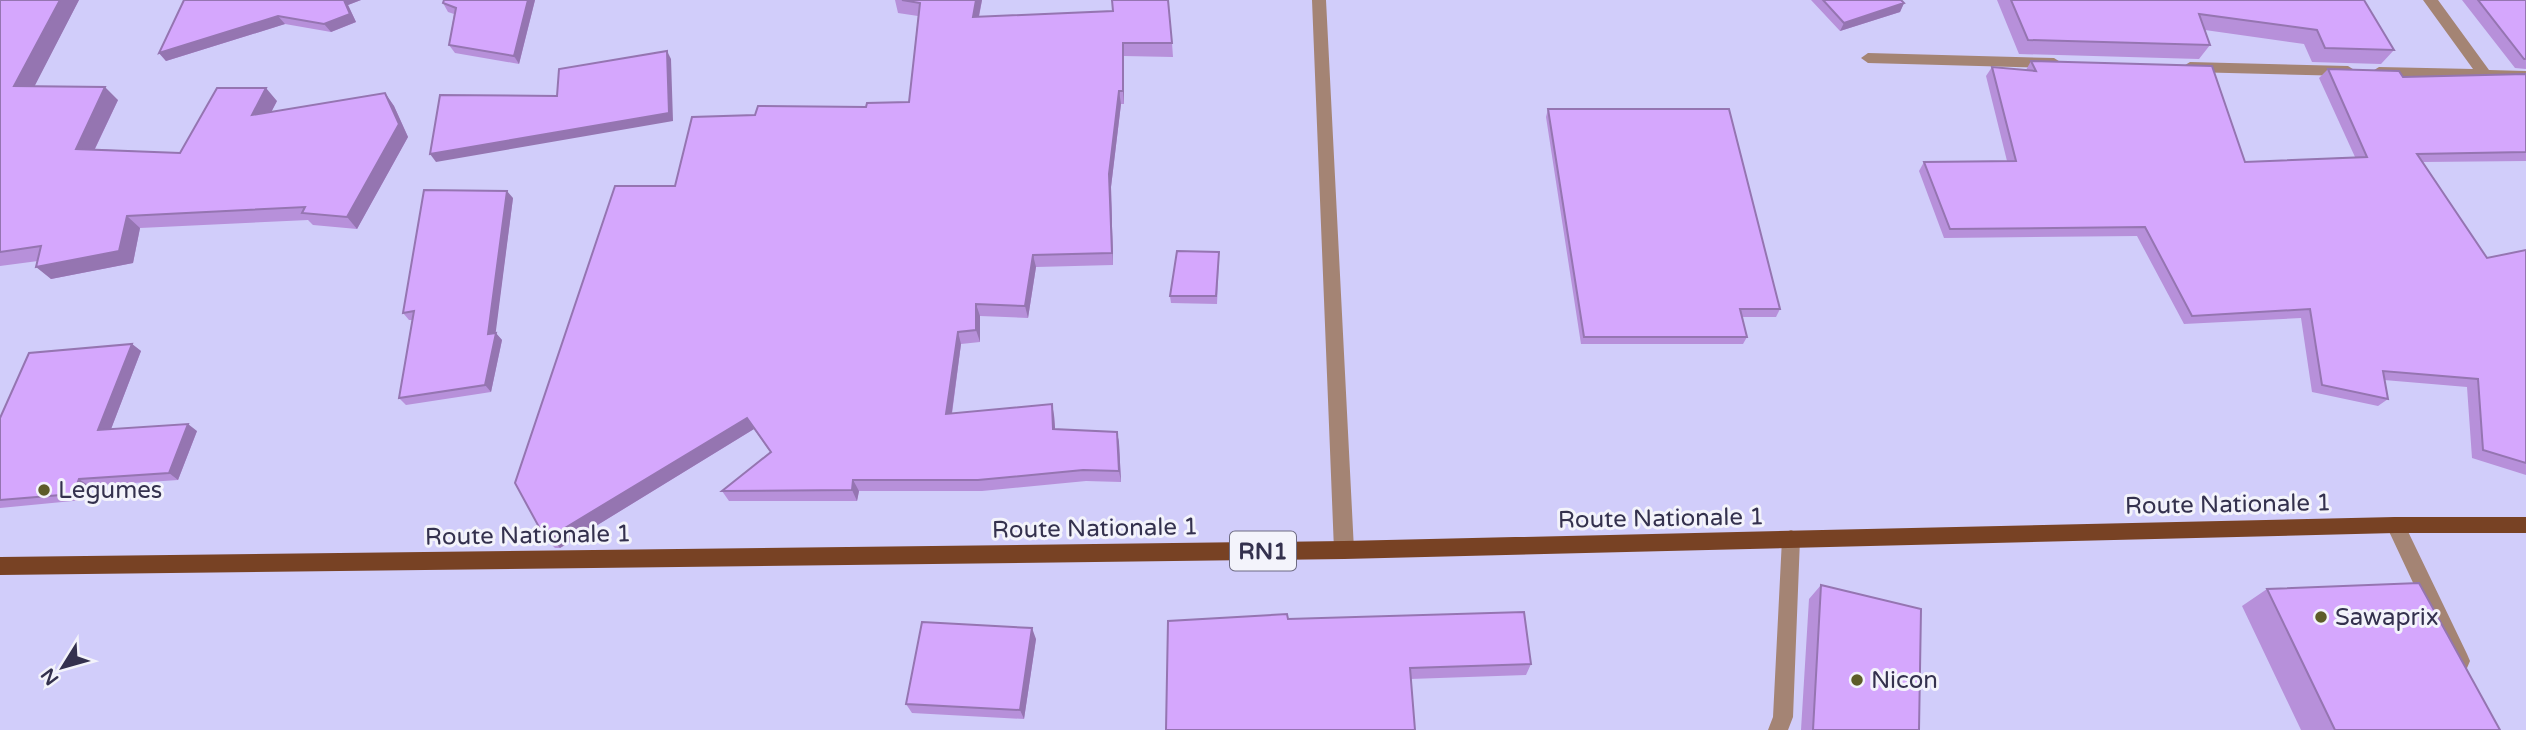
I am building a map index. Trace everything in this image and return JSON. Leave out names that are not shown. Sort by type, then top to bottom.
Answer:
[{"type":"main road","name":"Route Nationale 1","points":[[0,566],[1344,550],[2395,525],[2526,525]]},
{"type":"street","points":[[1319,0],[1344,550]]},
{"type":"street","points":[[2430,0],[2485,75]]},
{"type":"street","points":[[1868,58],[2070,64]]},
{"type":"street","points":[[2179,66],[2526,76]]},
{"type":"street","points":[[2395,525],[2470,682]]},
{"type":"street","points":[[1778,730],[1783,717],[1791,539]]},
{"type":"building","points":[[0,0],[60,0],[14,86],[105,87],[76,149],[180,153],[217,88],[266,88],[252,115],[385,93],[399,124],[347,217],[302,213],[305,207],[127,216],[119,251],[36,267],[41,246],[0,252]]},
{"type":"building","points":[[184,0],[344,0],[350,14],[324,24],[278,16],[159,53]]},
{"type":"building","points":[[444,0],[528,0],[514,56],[449,45],[456,8],[443,3]]},
{"type":"building","points":[[902,0],[976,0],[973,17],[1113,11],[1112,0],[1168,0],[1172,43],[1123,43],[1123,91],[1119,91],[1109,174],[1112,253],[1033,255],[1025,306],[976,304],[976,330],[958,332],[946,414],[1052,404],[1053,429],[1117,432],[1119,471],[1083,470],[978,480],[853,480],[852,490],[722,491],[771,452],[747,418],[545,538],[515,483],[615,186],[675,186],[692,117],[755,115],[758,106],[866,107],[867,103],[909,102],[920,3]]},
{"type":"building","points":[[1823,0],[1901,0],[1904,3],[1844,23]]},
{"type":"building","points":[[2011,0],[2364,0],[2394,50],[2325,48],[2317,30],[2199,14],[2210,45],[2028,40]]},
{"type":"building","points":[[2478,0],[2526,0],[2526,59],[2524,59]]},
{"type":"building","points":[[667,51],[669,113],[430,154],[440,95],[557,96],[559,69]]},
{"type":"building","points":[[2031,61],[2212,66],[2245,162],[2367,157],[2328,69],[2399,71],[2403,77],[2526,74],[2526,152],[2417,154],[2487,258],[2526,250],[2526,463],[2483,450],[2478,379],[2383,371],[2388,399],[2322,385],[2310,309],[2192,316],[2145,227],[1950,229],[1924,162],[2016,161],[1992,67],[2036,71]]},
{"type":"building","points":[[1548,109],[1729,109],[1780,309],[1740,309],[1747,337],[1584,337]]},
{"type":"building","points":[[424,190],[507,191],[488,334],[496,333],[485,385],[399,398],[414,311],[403,313]]},
{"type":"building","points":[[1177,251],[1219,252],[1216,296],[1170,296]]},
{"type":"building","points":[[132,344],[98,430],[188,424],[169,473],[79,479],[73,494],[0,500],[0,418],[29,353]]},
{"type":"building","points":[[2419,583],[2500,730],[2335,730],[2267,589]]},
{"type":"building","points":[[1821,585],[1921,609],[1919,730],[1813,730]]},
{"type":"building","points":[[1524,612],[1531,664],[1410,668],[1415,730],[1166,730],[1168,621],[1287,614],[1288,619]]},
{"type":"building","points":[[922,622],[1032,628],[1020,710],[906,704]]},
{"type":"place","name":"Legumes","points":[[44,490]]},
{"type":"place","name":"Sawaprix","points":[[2321,617]]},
{"type":"place","name":"Nicon","points":[[1857,680]]}]
